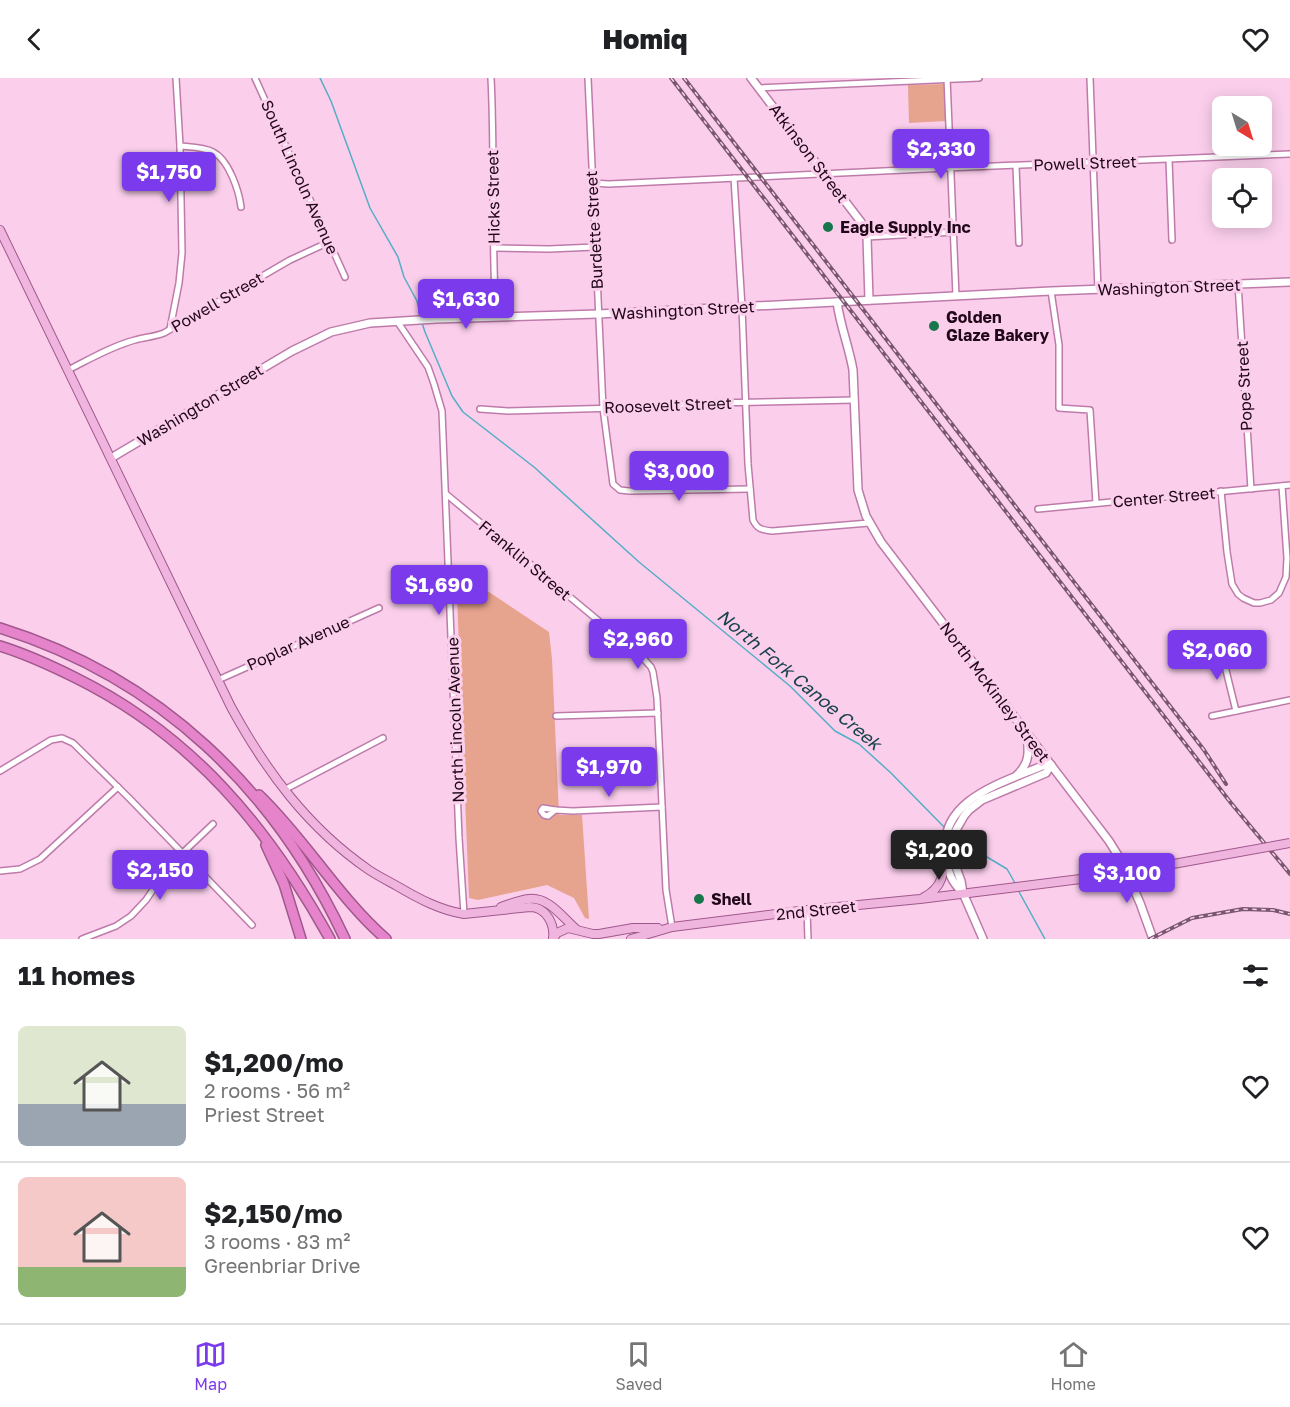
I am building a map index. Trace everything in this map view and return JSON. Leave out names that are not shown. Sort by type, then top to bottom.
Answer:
[{"type":"highway","points":[[0,628],[56,648],[118,680],[188,729],[271,807],[359,912],[386,939]]},
{"type":"highway","points":[[0,646],[38,660],[110,696],[142,716],[204,768],[244,810],[272,846],[293,876],[330,939]]},
{"type":"highway","points":[[217,754],[247,787],[312,875],[345,939]]},
{"type":"highway","points":[[244,810],[273,859],[284,884],[301,939]]},
{"type":"main road","points":[[0,230],[218,680],[248,738],[273,776],[329,837],[371,871],[423,901],[465,914],[530,907],[540,909],[551,922],[553,939]]},
{"type":"main road","name":"2nd Street","points":[[631,939],[672,927],[1112,875],[1290,843]]},
{"type":"main road","points":[[920,899],[934,891],[942,880],[947,850]]},
{"type":"main road","points":[[485,911],[527,899],[535,899],[547,903],[586,939]]},
{"type":"main road","name":"2nd Street","points":[[553,939],[562,930],[568,928],[599,934],[633,928],[663,929]]},
{"type":"street","points":[[170,329],[181,261],[180,146],[176,78]]},
{"type":"street","name":"South Lincoln Avenue","points":[[255,78],[345,277]]},
{"type":"street","name":"Hicks Street","points":[[490,78],[496,316]]},
{"type":"street","name":"Burdette Street","points":[[588,78],[603,408],[612,480],[616,488],[629,491],[750,489]]},
{"type":"street","name":"Atkinson Street","points":[[751,78],[861,222],[867,237],[869,300]]},
{"type":"street","points":[[759,88],[979,78]]},
{"type":"street","points":[[1090,78],[1098,290]]},
{"type":"street","points":[[947,79],[956,296]]},
{"type":"street","points":[[180,146],[210,150],[221,157],[234,182],[241,207]]},
{"type":"street","name":"Powell Street","points":[[592,183],[1290,154]]},
{"type":"street","points":[[1169,160],[1172,240]]},
{"type":"street","points":[[1016,166],[1019,243]]},
{"type":"street","points":[[734,178],[753,520],[758,528],[764,531],[869,523]]},
{"type":"street","points":[[867,237],[954,232]]},
{"type":"street","name":"Powell Street","points":[[68,370],[122,344],[159,335],[290,260],[329,242]]},
{"type":"street","points":[[494,248],[595,247]]},
{"type":"street","name":"Washington Street","points":[[111,458],[285,355],[331,332],[370,323],[1290,282]]},
{"type":"street","name":"Pope Street","points":[[1238,284],[1251,489]]},
{"type":"street","points":[[1051,291],[1059,345],[1059,408],[1090,410],[1096,503]]},
{"type":"street","name":"North McKinley Street","points":[[837,302],[853,370],[858,490],[869,523],[881,542],[1097,825],[1122,862],[1153,939]]},
{"type":"street","name":"North Lincoln Avenue","points":[[397,321],[428,367],[435,384],[441,411],[459,838],[465,914]]},
{"type":"street","name":"Roosevelt Street","points":[[480,410],[855,400]]},
{"type":"street","points":[[433,409],[441,411]]},
{"type":"street","name":"Center Street","points":[[1038,509],[1290,485]]},
{"type":"street","points":[[1221,491],[1232,584],[1243,598],[1260,603],[1271,600],[1279,593],[1286,577],[1287,558],[1282,486]]},
{"type":"street","name":"Franklin Street","points":[[446,494],[651,667],[658,713],[666,890],[672,927]]},
{"type":"street","name":"Poplar Avenue","points":[[218,680],[380,608]]},
{"type":"street","points":[[1220,646],[1236,711]]},
{"type":"street","points":[[1212,716],[1290,700]]},
{"type":"street","points":[[556,716],[658,713]]},
{"type":"street","points":[[1013,778],[1026,764],[1028,753],[1026,733]]},
{"type":"street","points":[[0,771],[45,743],[62,738],[73,742],[252,925]]},
{"type":"street","points":[[284,790],[383,738]]},
{"type":"street","points":[[983,939],[963,893],[954,884],[949,874],[947,850],[953,838],[957,818],[965,803],[972,798],[1013,778],[1042,766],[1051,765]]},
{"type":"street","points":[[957,818],[982,800],[1046,773],[1051,765]]},
{"type":"street","points":[[0,871],[20,869],[40,859],[118,787]]},
{"type":"street","points":[[555,810],[662,807]]},
{"type":"street","points":[[82,939],[116,926],[131,916],[146,900],[164,873],[213,824]]},
{"type":"street","points":[[807,910],[808,939]]},
{"type":"shaded area","points":[[945,84],[946,121],[909,123],[908,85]]},
{"type":"shaded area","points":[[456,570],[549,632],[559,815],[582,815],[589,919],[585,918],[574,898],[547,885],[478,900],[469,898]]},
{"type":"waterway","name":"North Fork Canoe Creek","points":[[320,78],[331,101],[370,208],[398,257],[404,277],[417,301],[421,318]]},
{"type":"waterway","name":"North Fork Canoe Creek","points":[[422,323],[452,396],[463,412],[534,467],[639,562],[790,686],[835,731],[859,744],[945,828]]},
{"type":"waterway","name":"North Fork Canoe Creek","points":[[956,836],[1007,869],[1015,883]]},
{"type":"waterway","name":"North Fork Canoe Creek","points":[[1018,890],[1045,939]]},
{"type":"railway","points":[[671,78],[1231,803],[1290,874]]},
{"type":"railway","points":[[684,78],[1204,750],[1226,784]]},
{"type":"railway","points":[[1150,939],[1192,918],[1243,909],[1273,910],[1290,914]]},
{"type":"place","name":"Eagle Supply Inc","points":[[828,227]]},
{"type":"place","name":"Golden Glaze Bakery","points":[[934,326]]},
{"type":"place","name":"Shell","points":[[699,899]]}]
